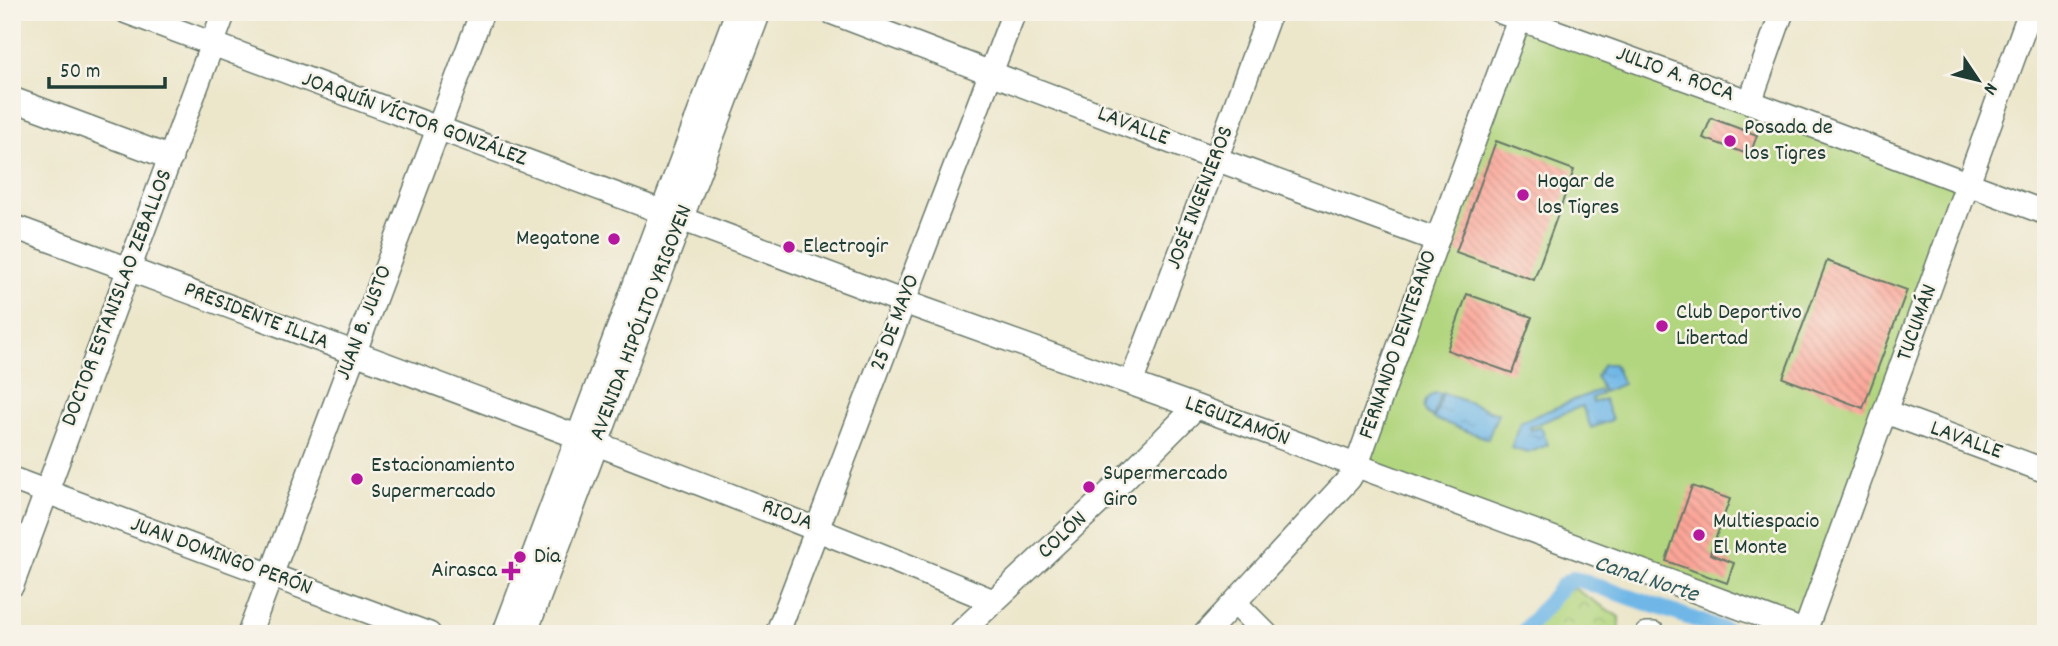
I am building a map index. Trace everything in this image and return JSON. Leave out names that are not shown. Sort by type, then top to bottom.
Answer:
[{"type":"street","name":"JOAQUÍN VÍCTOR GONZÁLEZ","points":[[127,12],[672,214]]},
{"type":"street","name":"DOCTOR ESTANISLAO ZEBALLOS","points":[[12,584],[224,12]]},
{"type":"street","name":"JUAN B. JUSTO","points":[[248,634],[482,12]]},
{"type":"street","name":"AVENIDA HIPÓLITO YRIGOYEN","points":[[525,634],[588,440],[672,214],[737,12]]},
{"type":"street","name":"AVENIDA HIPÓLITO YRIGOYEN","points":[[672,214],[759,12]]},
{"type":"street","name":"LAVALLE","points":[[831,12],[1437,240]]},
{"type":"street","name":"25 DE MAYO","points":[[777,634],[1014,12]]},
{"type":"street","name":"JOSÉ INGENIEROS","points":[[1131,383],[1270,12]]},
{"type":"street","points":[[1750,102],[1782,12]]},
{"type":"street","name":"TUCUMÁN","points":[[1807,633],[2030,12]]},
{"type":"street","name":"JULIO A. ROCA","points":[[1514,15],[2046,213]]},
{"type":"street","name":"FERNANDO DENTESANO","points":[[1205,634],[1349,479],[1356,467],[1514,15]]},
{"type":"street","points":[[12,99],[172,158]]},
{"type":"street","name":"LEGUIZAMÓN","points":[[672,214],[904,302],[1807,633]]},
{"type":"street","name":"PRESIDENTE ILLIA","points":[[12,226],[588,440]]},
{"type":"street","name":"COLÓN","points":[[959,634],[1196,407]]},
{"type":"street","name":"LAVALLE","points":[[1886,412],[2046,471]]},
{"type":"street","name":"AVENIDA HIPÓLITO YRIGOYEN","points":[[505,634],[588,440]]},
{"type":"street","name":"RIOJA","points":[[588,440],[817,528],[993,601]]},
{"type":"street","name":"JUAN DOMINGO PERÓN","points":[[12,480],[429,634]]},
{"type":"street","points":[[1234,603],[1266,634]]},
{"type":"green space","name":"Club Deportivo Libertad","points":[[1519,19],[1969,184],[1805,631],[1356,467]]},
{"type":"green space","points":[[1569,585],[1619,617],[1619,631],[1616,634],[1527,634]]},
{"type":"water","points":[[1603,364],[1614,364],[1623,384],[1603,392],[1596,376]]},
{"type":"water","points":[[1599,390],[1601,394],[1592,398],[1593,403],[1604,399],[1612,420],[1591,428],[1582,406],[1530,427],[1531,430],[1541,427],[1548,445],[1528,453],[1511,448],[1520,422]]},
{"type":"water","points":[[1443,393],[1498,413],[1488,439],[1434,419]]},
{"type":"water","points":[[1441,394],[1433,417],[1425,411],[1425,404],[1430,396]]},
{"type":"building","points":[[1711,118],[1757,135],[1750,155],[1703,138]]},
{"type":"building","points":[[1496,141],[1574,170],[1534,280],[1456,252]]},
{"type":"building","points":[[1827,261],[1907,290],[1863,408],[1783,378]]},
{"type":"building","points":[[1467,294],[1532,317],[1512,373],[1447,350]]},
{"type":"building","points":[[1692,486],[1730,499],[1710,554],[1734,563],[1727,583],[1666,561]]},
{"type":"waterway","name":"Canal Norte","points":[[1522,634],[1564,584],[1573,579],[1737,634]]},
{"type":"place","name":"Posada de los Tigres","points":[[1730,141]]},
{"type":"place","name":"Hogar de los Tigres","points":[[1523,195]]},
{"type":"place","name":"Megatone","points":[[614,239]]},
{"type":"place","name":"Electrogir","points":[[789,247]]},
{"type":"place","name":"Club Deportivo Libertad","points":[[1662,326]]},
{"type":"place","name":"Estacionamiento Supermercado","points":[[357,479]]},
{"type":"place","name":"Supermercado Giro","points":[[1089,487]]},
{"type":"place","name":"Multiespacio El Monte","points":[[1699,535]]},
{"type":"place","name":"Dia","points":[[520,557]]},
{"type":"place","name":"Airasca","points":[[511,571]]}]
